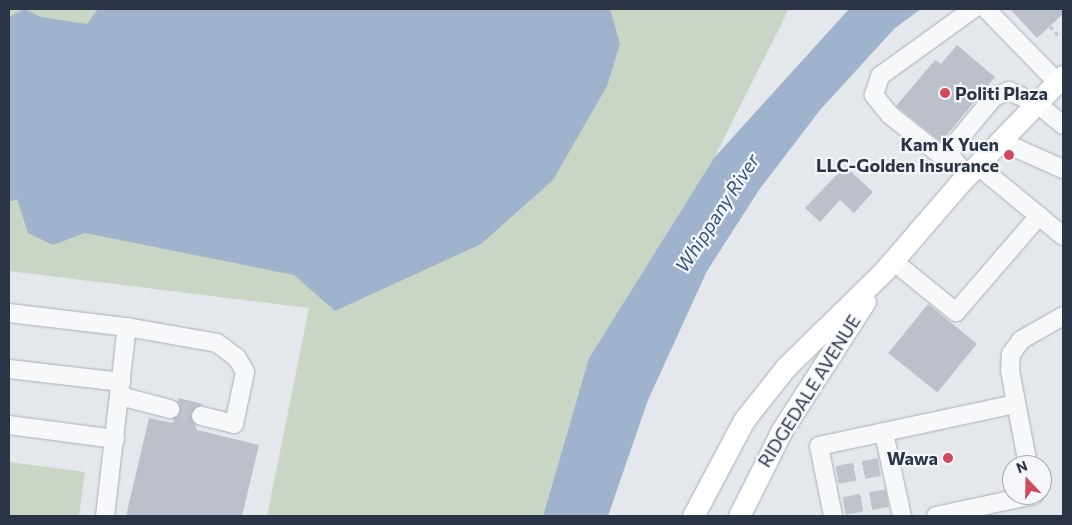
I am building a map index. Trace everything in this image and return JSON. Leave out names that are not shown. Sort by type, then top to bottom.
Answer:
[{"type":"main road","name":"RIDGEDALE AVENUE","points":[[693,516],[744,420],[786,367],[889,265],[972,171],[1060,79]]},
{"type":"main road","name":"RIDGEDALE AVENUE","points":[[739,516],[782,430],[889,265]]},
{"type":"lane","points":[[973,9],[880,76],[874,95],[890,115],[938,154],[948,152],[994,97],[1008,90],[1036,103],[1063,125]]},
{"type":"lane","points":[[986,9],[1060,79]]},
{"type":"lane","points":[[1000,141],[1063,169]]},
{"type":"lane","points":[[948,152],[972,171],[1039,216],[1063,236]]},
{"type":"lane","points":[[889,265],[956,312],[1039,216]]},
{"type":"lane","points":[[9,313],[128,327],[217,343],[237,358],[245,372],[234,424],[201,416]]},
{"type":"lane","points":[[1026,455],[1015,404],[1011,354],[1021,340],[1063,316]]},
{"type":"lane","points":[[105,516],[128,327]]},
{"type":"lane","points":[[9,369],[120,389],[170,408]]},
{"type":"lane","points":[[836,510],[831,476],[819,446],[1015,404]]},
{"type":"lane","points":[[9,425],[115,439]]},
{"type":"lane","points":[[884,433],[885,466],[892,497],[902,516]]},
{"type":"lane","points":[[936,516],[1002,502]]},
{"type":"path","points":[[1050,26],[1058,35]]},
{"type":"green space","points":[[9,9],[789,9],[714,158],[589,358],[543,516],[267,516],[309,308],[9,271]]},
{"type":"green space","points":[[9,462],[85,472],[79,516],[9,516]]},
{"type":"water","points":[[24,9],[41,17],[87,24],[98,9],[610,9],[620,44],[607,86],[553,180],[481,244],[335,311],[294,275],[85,233],[53,245],[28,233],[17,199],[9,202],[9,17]]},
{"type":"water","name":"Whippany River","points":[[849,9],[921,9],[895,28],[820,110],[759,190],[707,271],[648,400],[608,516],[543,516],[589,358],[714,158]]},
{"type":"building","points":[[1010,9],[1063,9],[1063,14],[1037,38]]},
{"type":"building","name":"Politi Plaza","points":[[957,45],[995,77],[941,142],[896,106],[935,60],[941,64]]},
{"type":"building","points":[[845,166],[873,192],[854,213],[840,200],[820,222],[805,208]]},
{"type":"building","points":[[928,304],[977,344],[937,393],[888,353]]},
{"type":"building","points":[[178,398],[203,404],[191,413],[197,430],[259,445],[242,516],[126,516],[149,418],[172,423],[180,411]]},
{"type":"tunnel","points":[[170,409],[201,416]]},
{"type":"tunnel","points":[[837,475],[879,467]]},
{"type":"tunnel","points":[[844,506],[887,498]]},
{"type":"place","name":"Politi Plaza","points":[[945,93]]},
{"type":"place","name":"Kam K Yuen LLC-Golden Insurance","points":[[1009,155]]},
{"type":"place","name":"Wawa","points":[[948,458]]}]
